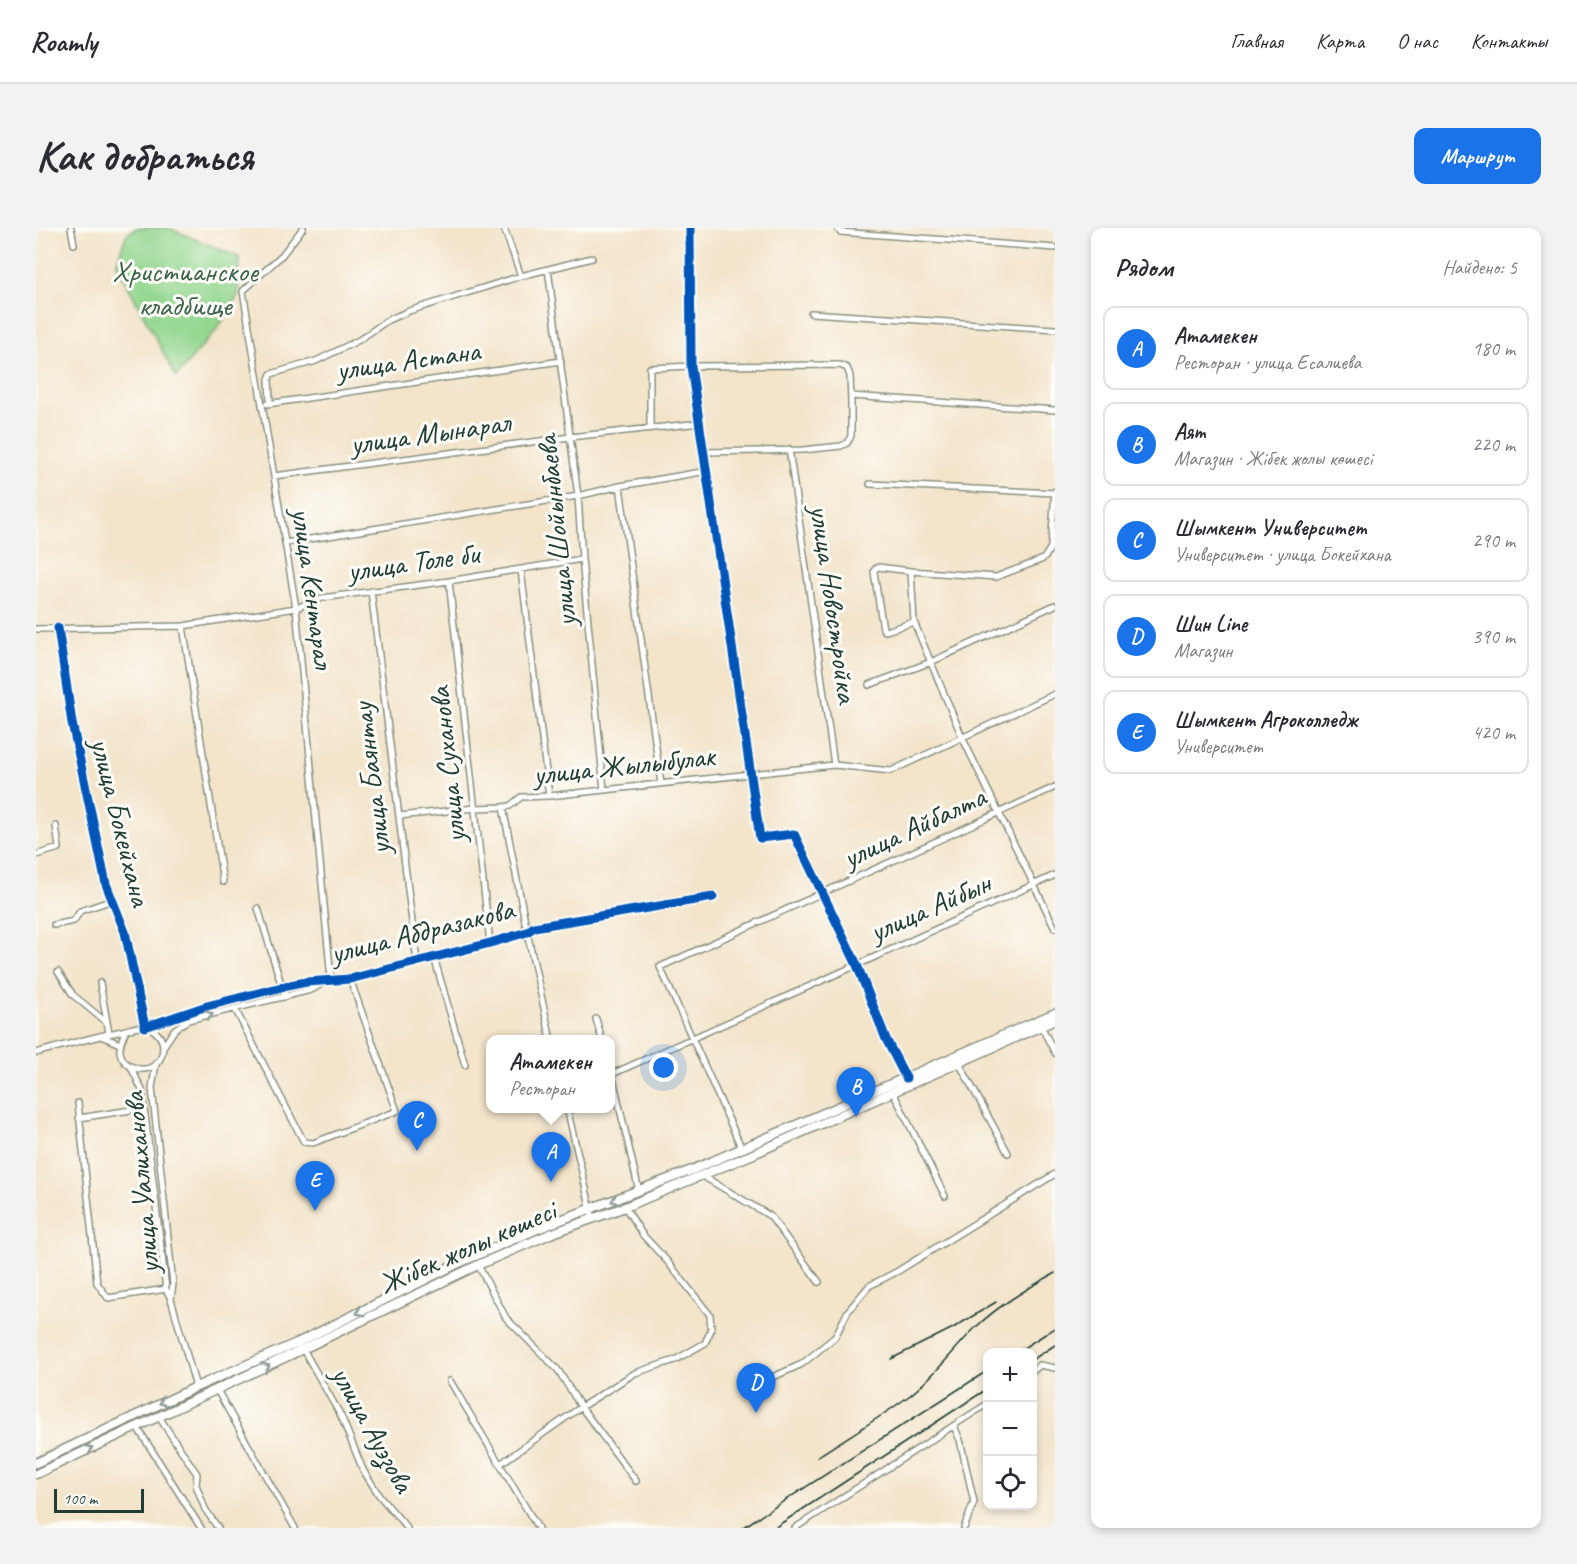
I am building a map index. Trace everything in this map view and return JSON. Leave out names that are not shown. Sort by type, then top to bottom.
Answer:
[{"type":"main road","name":"Жібек жолы көшесі","points":[[36,1463],[196,1387],[299,1342],[461,1262],[537,1229],[742,1149],[1055,1013]]},
{"type":"main road","name":"Жібек жолы көшесі","points":[[36,1474],[477,1265],[701,1175],[1055,1020]]},
{"type":"street","points":[[71,228],[74,244]]},
{"type":"street","name":"улица Кентарал","points":[[303,228],[282,255],[243,291],[296,608],[331,979]]},
{"type":"street","points":[[504,228],[520,276]]},
{"type":"street","points":[[690,228],[691,366],[760,838],[794,834],[856,965],[886,1039],[906,1078]]},
{"type":"street","points":[[837,228],[840,232],[1055,248]]},
{"type":"street","points":[[270,403],[269,379],[271,374],[316,361],[359,340],[388,320],[409,311],[520,276],[592,258]]},
{"type":"street","name":"улица Шойынбаева","points":[[548,269],[578,496],[604,790]]},
{"type":"street","points":[[811,313],[1055,329]]},
{"type":"street","name":"улица Астана","points":[[262,404],[561,361]]},
{"type":"street","points":[[650,428],[650,368],[840,365],[847,368],[850,376],[851,396],[850,436],[847,443],[841,446],[704,452]]},
{"type":"street","points":[[851,396],[1055,410]]},
{"type":"street","name":"улица Мынарал","points":[[274,476],[570,437],[700,423]]},
{"type":"street","name":"улица Новостройка","points":[[789,449],[834,765]]},
{"type":"street","points":[[285,543],[578,496],[620,486],[707,471]]},
{"type":"street","points":[[870,484],[1055,492],[1051,547],[1046,557],[1041,560],[988,578],[878,567],[874,572],[883,629],[885,631],[914,622]]},
{"type":"street","points":[[620,486],[661,784]]},
{"type":"street","name":"улица Толе би","points":[[36,629],[183,626],[296,608],[322,598],[521,570],[582,559]]},
{"type":"street","points":[[521,570],[549,796]]},
{"type":"street","points":[[911,571],[914,622],[963,738],[1055,928]]},
{"type":"street","name":"улица Суханова","points":[[449,580],[490,944]]},
{"type":"street","name":"улица Баянтау","points":[[371,591],[417,962]]},
{"type":"street","points":[[869,685],[931,662],[1055,605]]},
{"type":"street","points":[[183,626],[223,882]]},
{"type":"street","name":"улица Бокейхана","points":[[58,628],[72,723],[106,884],[125,932],[145,1027]]},
{"type":"street","name":"улица Жылыбулак","points":[[399,816],[510,806],[521,797],[549,796],[834,765],[891,771],[1055,694]]},
{"type":"street","name":"улица Айбалта","points":[[692,1038],[660,967],[1055,787]]},
{"type":"street","points":[[503,807],[550,1035]]},
{"type":"street","points":[[36,855],[59,848],[56,826]]},
{"type":"street","name":"улица Айбын","points":[[615,1071],[1055,875]]},
{"type":"street","name":"улица Абдразакова","points":[[145,1027],[207,1006],[282,987],[331,979],[350,979],[490,944],[527,932],[534,927],[713,897]]},
{"type":"street","points":[[54,925],[74,921],[80,911],[113,900]]},
{"type":"street","points":[[258,908],[285,997]]},
{"type":"street","points":[[434,957],[465,1065]]},
{"type":"street","points":[[58,972],[73,994],[107,1023]]},
{"type":"street","name":"улица Абдразакова","points":[[163,1047],[175,1029],[188,1020],[311,990],[331,979]]},
{"type":"street","points":[[235,1009],[304,1142],[313,1143],[397,1112],[350,979]]},
{"type":"street","points":[[100,983],[110,1033]]},
{"type":"street","points":[[596,1019],[601,1035]]},
{"type":"street","points":[[36,1053],[138,1026],[155,1031],[161,1038],[163,1047],[156,1063],[149,1068],[140,1069],[131,1067],[124,1061],[120,1053],[120,1044],[126,1030]]},
{"type":"street","points":[[1041,1026],[1055,1053]]},
{"type":"street","points":[[99,1036],[120,1044]]},
{"type":"street","points":[[692,1038],[742,1149]]},
{"type":"street","name":"улица Уалиханова","points":[[156,1063],[152,1088],[173,1284],[171,1299]]},
{"type":"street","points":[[959,1063],[1008,1153]]},
{"type":"street","name":"улица Уалиханова","points":[[131,1067],[142,1090],[166,1289],[171,1299],[196,1387]]},
{"type":"street","points":[[615,1085],[639,1191]]},
{"type":"street","points":[[893,1092],[945,1196]]},
{"type":"street","name":"улица Уалиханова","points":[[78,1103],[97,1283],[108,1298],[166,1289]]},
{"type":"street","points":[[80,1118],[144,1108]]},
{"type":"street","points":[[568,1113],[593,1219]]},
{"type":"street","points":[[771,1378],[802,1364],[835,1337],[848,1311],[869,1286],[898,1271],[1055,1174]]},
{"type":"street","points":[[701,1175],[770,1216],[819,1282]]},
{"type":"street","points":[[500,1464],[581,1407],[635,1373],[675,1360],[705,1343],[711,1330],[710,1316],[642,1234],[625,1207]]},
{"type":"street","points":[[477,1265],[506,1318],[558,1370],[581,1407],[636,1481]]},
{"type":"street","name":"улица Ауэзова","points":[[303,1349],[341,1416],[363,1470],[379,1495],[407,1528]]},
{"type":"street","points":[[1037,1368],[1040,1365],[1055,1368]]},
{"type":"street","points":[[450,1381],[538,1528]]},
{"type":"street","points":[[217,1390],[295,1528]]},
{"type":"street","points":[[795,1528],[983,1407]]},
{"type":"street","points":[[159,1417],[197,1474],[196,1485],[205,1509],[218,1528]]},
{"type":"street","points":[[954,1426],[960,1440],[974,1502],[964,1528]]},
{"type":"street","points":[[137,1427],[201,1528]]},
{"type":"green space","name":"Христианское кладбище","points":[[136,228],[169,228],[240,258],[238,296],[218,328],[176,377],[117,262],[126,235]]},
{"type":"railway","points":[[817,1457],[909,1396],[985,1319],[1055,1273]]},
{"type":"railway","points":[[891,1359],[953,1328],[996,1302]]},
{"type":"railway","points":[[1023,1348],[1055,1328]]},
{"type":"railway","points":[[1037,1357],[1055,1345]]},
{"type":"railway","points":[[742,1528],[983,1374]]},
{"type":"railway","points":[[774,1528],[983,1392]]},
{"type":"cycle path","points":[[690,228],[691,366],[760,838],[794,834],[857,965],[886,1039],[906,1078]]},
{"type":"cycle path","points":[[58,628],[72,723],[106,884],[125,932],[145,1027],[207,1006],[306,982],[350,979],[490,943],[527,932],[534,927],[713,897]]},
{"type":"place","name":"Аят","points":[[856,1117]]},
{"type":"place","name":"Шымкент Университет","points":[[417,1151]]},
{"type":"place","name":"Атамекен","points":[[551,1182]]},
{"type":"place","name":"Шымкент Агроколледж","points":[[315,1211]]},
{"type":"place","name":"Шин Line","points":[[756,1413]]}]
